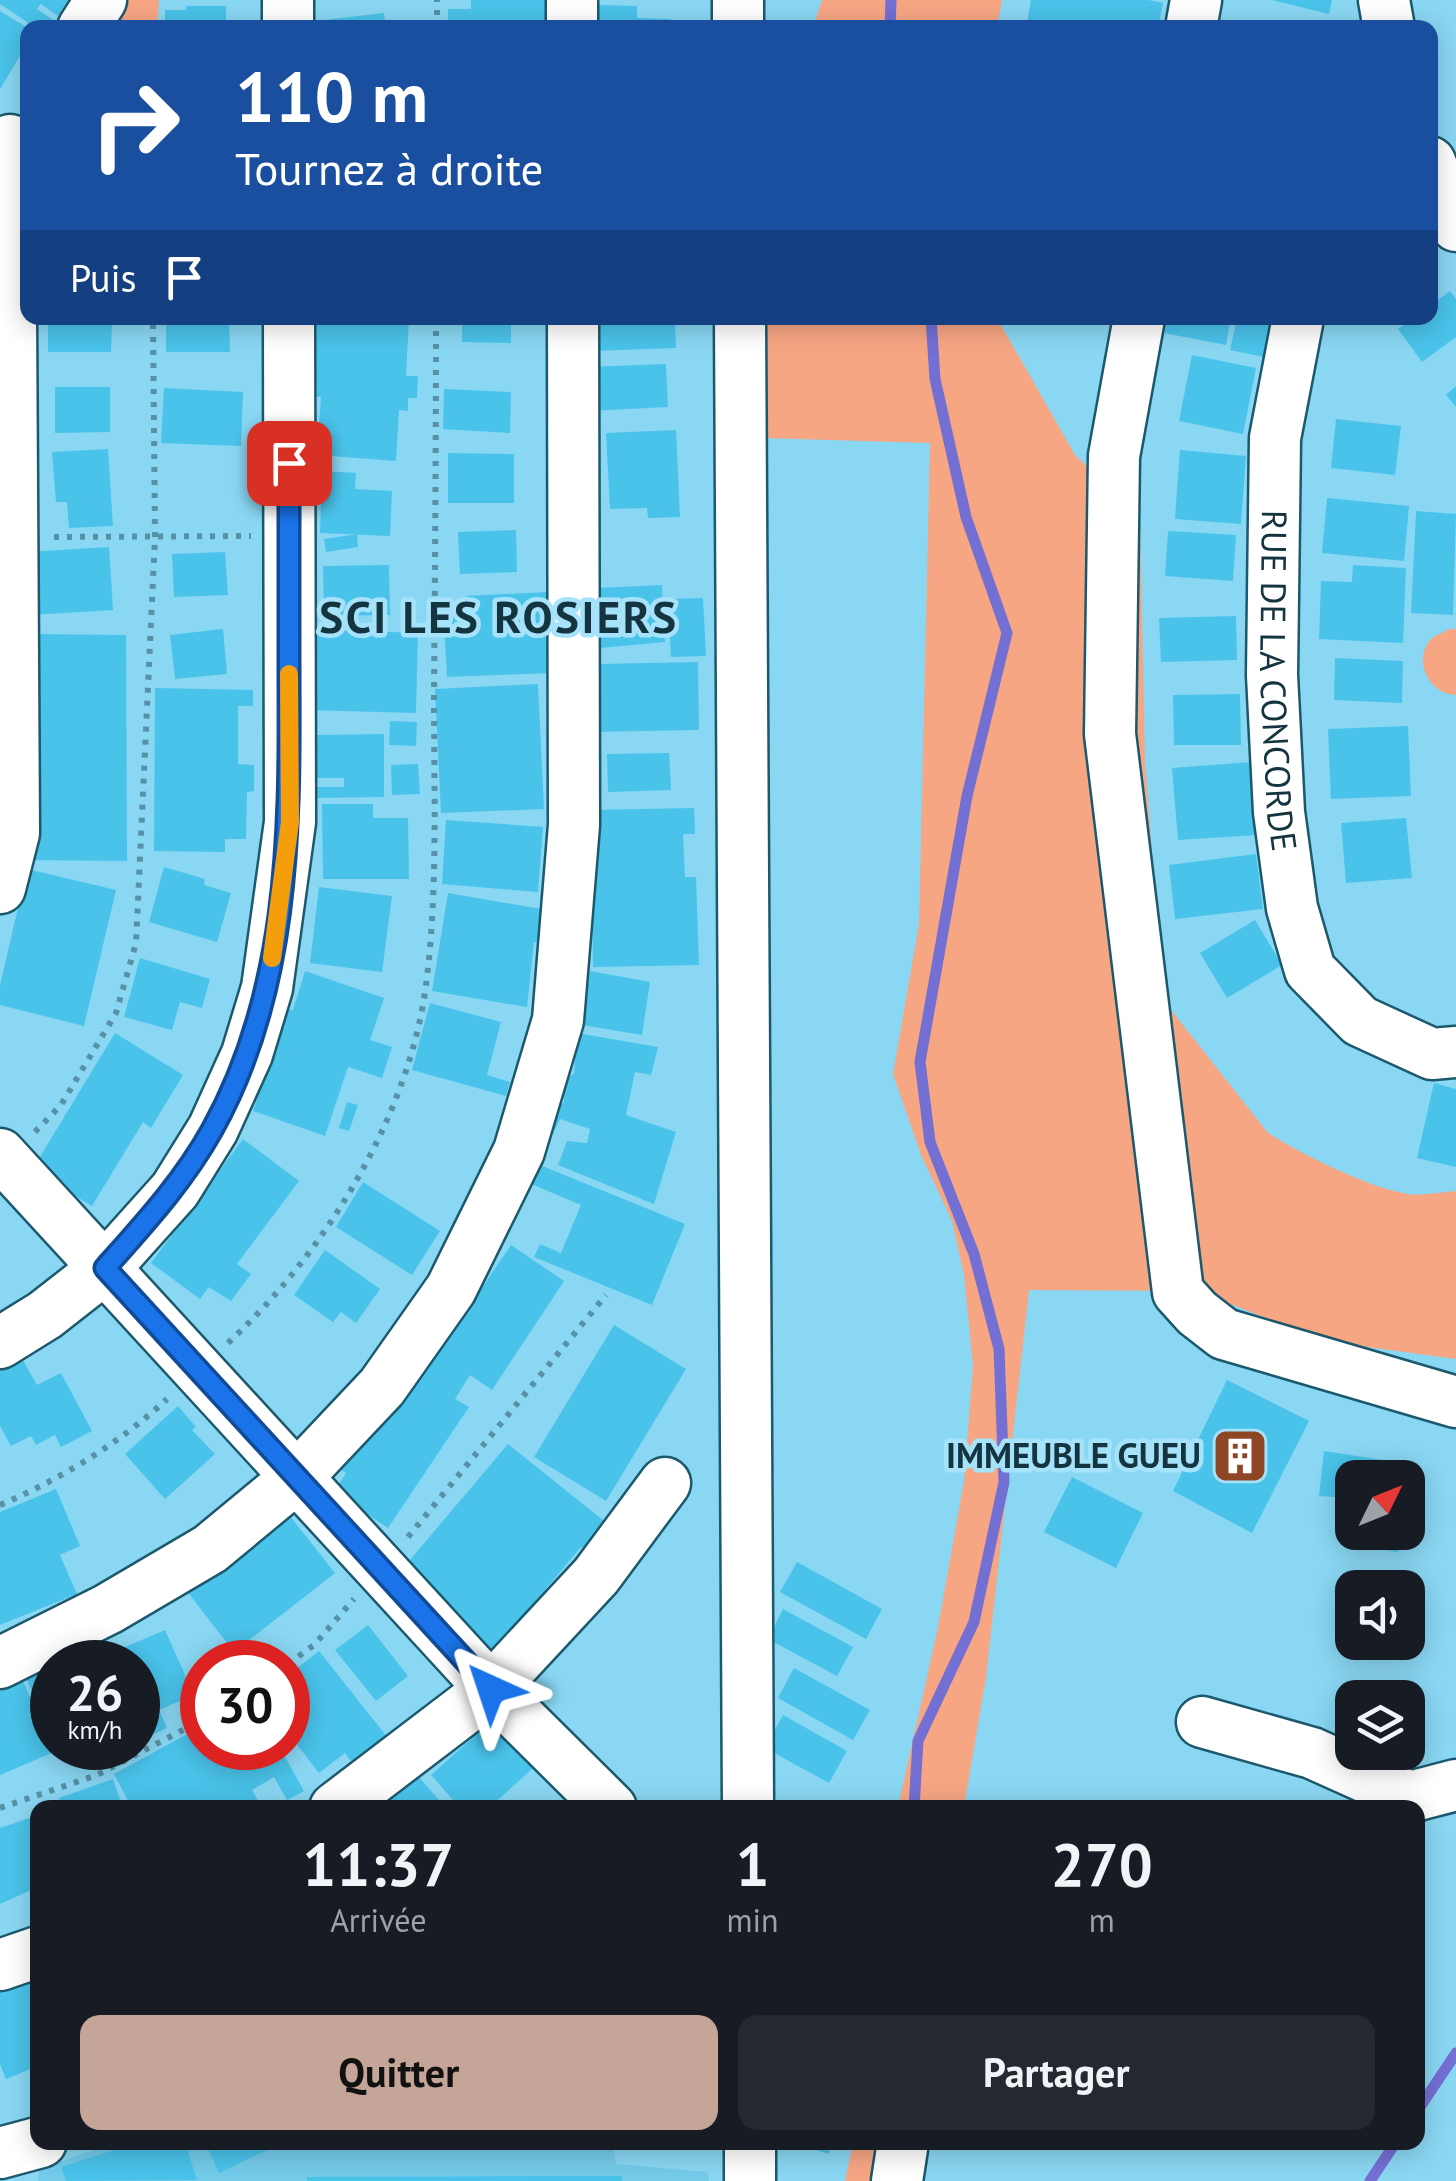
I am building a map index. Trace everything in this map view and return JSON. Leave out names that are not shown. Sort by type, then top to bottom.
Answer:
[{"type":"street","points":[[0,888],[14,833],[13,137]]},
{"type":"street","points":[[1438,182],[1456,226]]},
{"type":"street","points":[[0,1344],[105,1268],[175,1190],[213,1129],[247,1054],[267,988],[290,822],[289,325]]},
{"type":"street","points":[[0,1663],[108,1609],[210,1550],[297,1477],[382,1387],[451,1290],[519,1152],[558,1020],[574,825],[573,325]]},
{"type":"street","points":[[740,325],[748,1800]]},
{"type":"street","points":[[1137,325],[1114,456],[1110,734],[1178,1292],[1196,1313],[1224,1334],[1456,1402]]},
{"type":"street","name":"RUE DE LA CONCORDE","points":[[1297,325],[1275,438],[1272,675],[1279,812],[1292,908],[1310,970],[1360,1021],[1432,1054],[1456,1052]]},
{"type":"street","points":[[4,1158],[491,1689],[603,1800]]},
{"type":"street","points":[[345,1800],[491,1689],[596,1576],[665,1483]]},
{"type":"street","points":[[1202,1722],[1312,1753],[1422,1796]]},
{"type":"street","points":[[0,1965],[30,1955]]},
{"type":"street","points":[[0,2153],[30,2145]]},
{"type":"street","points":[[750,2150],[750,2181]]},
{"type":"street","points":[[898,2181],[902,2150]]},
{"type":"path","points":[[4,1158],[61,1105],[90,1059],[116,1013],[136,943],[155,537],[153,325]]},
{"type":"path","points":[[0,1504],[33,1491],[150,1414],[270,1304],[321,1234],[373,1151],[407,1062],[426,986],[434,822],[436,325]]},
{"type":"path","points":[[12,538],[289,536]]},
{"type":"path","points":[[310,1649],[382,1568],[606,1296]]},
{"type":"path","points":[[0,1808],[97,1775],[180,1732]]},
{"type":"shaded area","points":[[126,0],[159,0],[158,20],[113,20]]},
{"type":"shaded area","points":[[822,0],[1002,0],[998,20],[815,20]]},
{"type":"shaded area","points":[[727,325],[1001,325],[1075,455],[1140,517],[1145,762],[1159,941],[1171,1010],[1268,1133],[1336,1169],[1392,1191],[1456,1191],[1456,1359],[1323,1341],[1198,1291],[1029,1290],[986,1677],[965,1800],[900,1800],[938,1627],[964,1481],[973,1366],[964,1275],[952,1221],[921,1155],[893,1074],[919,924],[930,443],[724,437]]},
{"type":"shaded area","points":[[1449,629],[1456,629],[1456,695],[1431,682],[1423,664],[1427,645]]},
{"type":"shaded area","points":[[94,2150],[614,2150],[616,2164],[708,2172],[709,2181],[38,2181],[39,2169]]},
{"type":"shaded area","points":[[852,2150],[913,2150],[911,2181],[845,2181]]},
{"type":"building","points":[[0,0],[68,0],[58,16],[41,4],[37,9],[53,20],[24,20],[0,4]]},
{"type":"building","points":[[471,0],[549,0],[549,20],[448,20],[448,9],[471,9]]},
{"type":"building","points":[[1031,0],[1163,3],[1160,20],[1027,20]]},
{"type":"building","points":[[1272,0],[1332,0],[1329,14]]},
{"type":"building","points":[[599,5],[637,6],[637,18],[671,19],[671,20],[599,20]]},
{"type":"building","points":[[186,6],[226,6],[226,20],[165,20],[165,10],[186,10]]},
{"type":"building","points":[[0,11],[20,23],[20,56],[0,89]]},
{"type":"building","points":[[384,13],[385,20],[324,20]]},
{"type":"building","points":[[1450,291],[1456,299],[1456,337],[1422,362],[1398,329],[1404,325],[1438,325],[1438,300]]},
{"type":"building","points":[[48,325],[112,325],[111,352],[48,352]]},
{"type":"building","points":[[166,325],[229,325],[230,352],[166,352]]},
{"type":"building","points":[[316,325],[409,325],[406,376],[418,376],[417,398],[408,398],[408,411],[399,410],[396,461],[317,455],[321,397],[311,396]]},
{"type":"building","points":[[462,325],[511,325],[511,343],[462,342]]},
{"type":"building","points":[[591,325],[675,325],[676,348],[592,351]]},
{"type":"building","points":[[1160,325],[1230,325],[1226,345],[1159,332]]},
{"type":"building","points":[[1235,325],[1271,325],[1264,357],[1230,350]]},
{"type":"building","points":[[1192,355],[1256,368],[1243,434],[1179,421]]},
{"type":"building","points":[[666,364],[668,407],[589,411],[586,367]]},
{"type":"building","points":[[1456,386],[1456,407],[1446,395]]},
{"type":"building","points":[[55,387],[110,387],[110,432],[55,433]]},
{"type":"building","points":[[164,388],[243,392],[241,446],[161,443]]},
{"type":"building","points":[[444,389],[511,392],[510,433],[443,429]]},
{"type":"building","points":[[1336,419],[1401,426],[1395,475],[1331,468]]},
{"type":"building","points":[[676,430],[680,517],[648,518],[647,508],[610,509],[606,433]]},
{"type":"building","points":[[108,449],[113,526],[69,528],[67,502],[56,502],[52,452]]},
{"type":"building","points":[[1180,450],[1246,456],[1241,524],[1175,519]]},
{"type":"building","points":[[448,453],[514,454],[514,503],[448,503]]},
{"type":"building","points":[[322,471],[356,473],[355,489],[392,491],[390,536],[320,533]]},
{"type":"building","points":[[1327,498],[1409,506],[1404,561],[1322,553]]},
{"type":"building","points":[[1416,511],[1456,514],[1453,615],[1411,613]]},
{"type":"building","points":[[516,530],[517,572],[460,574],[458,532]]},
{"type":"building","points":[[1168,531],[1236,535],[1233,581],[1165,576]]},
{"type":"building","points":[[357,534],[358,547],[326,552],[324,539]]},
{"type":"building","points":[[109,547],[113,610],[31,615],[27,552]]},
{"type":"building","points":[[225,552],[228,595],[174,597],[172,554]]},
{"type":"building","points":[[389,565],[390,615],[324,616],[323,566]]},
{"type":"building","points":[[1353,565],[1406,568],[1403,643],[1319,639],[1321,581],[1352,582]]},
{"type":"building","points":[[662,585],[665,642],[600,648],[597,588]]},
{"type":"building","points":[[548,592],[552,673],[447,677],[443,605],[466,603],[466,596]]},
{"type":"building","points":[[703,598],[706,656],[671,657],[668,599]]},
{"type":"building","points":[[1236,616],[1237,660],[1161,662],[1159,618]]},
{"type":"building","points":[[223,629],[227,674],[175,679],[170,635]]},
{"type":"building","points":[[308,629],[418,633],[416,713],[306,710]]},
{"type":"building","points":[[25,634],[126,635],[127,861],[26,860]]},
{"type":"building","points":[[1335,658],[1403,661],[1402,703],[1334,700]]},
{"type":"building","points":[[698,662],[699,730],[587,732],[587,709],[600,709],[598,664]]},
{"type":"building","points":[[538,684],[544,809],[441,813],[435,689]]},
{"type":"building","points":[[155,688],[253,690],[253,706],[238,706],[238,764],[254,765],[254,791],[247,792],[246,839],[225,839],[225,852],[154,851]]},
{"type":"building","points":[[1240,694],[1241,745],[1174,745],[1173,695]]},
{"type":"building","points":[[390,721],[417,722],[416,746],[389,745]]},
{"type":"building","points":[[1408,726],[1411,796],[1331,799],[1328,729]]},
{"type":"building","points":[[384,734],[384,797],[314,798],[314,787],[344,787],[344,778],[315,778],[314,735]]},
{"type":"building","points":[[669,753],[671,790],[608,792],[607,754]]},
{"type":"building","points":[[1251,762],[1257,835],[1178,840],[1172,768]]},
{"type":"building","points":[[418,764],[420,794],[392,795],[391,765]]},
{"type":"building","points":[[322,804],[373,804],[373,818],[408,818],[409,879],[323,879]]},
{"type":"building","points":[[694,808],[695,834],[683,834],[685,877],[696,877],[699,965],[593,967],[591,810]]},
{"type":"building","points":[[1406,818],[1412,878],[1346,883],[1341,823]]},
{"type":"building","points":[[446,820],[543,827],[538,892],[442,884]]},
{"type":"building","points":[[1256,854],[1263,909],[1175,919],[1169,865]]},
{"type":"building","points":[[164,867],[205,879],[204,885],[231,893],[217,942],[149,922]]},
{"type":"building","points":[[27,869],[116,890],[84,1026],[0,1005],[0,985]]},
{"type":"building","points":[[319,887],[392,896],[382,972],[310,963]]},
{"type":"building","points":[[448,893],[547,910],[541,943],[534,942],[527,1007],[432,991]]},
{"type":"building","points":[[1255,920],[1282,965],[1227,998],[1200,953]]},
{"type":"building","points":[[140,958],[210,979],[202,1008],[180,1002],[172,1030],[124,1017]]},
{"type":"building","points":[[305,971],[384,998],[370,1040],[392,1047],[382,1078],[348,1067],[325,1136],[253,1111],[283,1008],[293,1010]]},
{"type":"building","points":[[590,971],[650,982],[642,1035],[582,1025]]},
{"type":"building","points":[[430,1003],[501,1022],[487,1075],[510,1082],[506,1096],[412,1070]]},
{"type":"building","points":[[115,1033],[183,1075],[151,1128],[143,1122],[92,1206],[32,1170]]},
{"type":"building","points":[[577,1033],[658,1047],[651,1075],[635,1072],[626,1115],[676,1132],[654,1204],[558,1165],[567,1141],[587,1143],[590,1129],[560,1119],[553,1134],[538,1125],[548,1105],[564,1103],[564,1081],[574,1073]]},
{"type":"building","points":[[1434,1083],[1456,1089],[1456,1167],[1417,1158]]},
{"type":"building","points":[[347,1102],[358,1105],[349,1131],[339,1128]]},
{"type":"building","points":[[243,1139],[299,1181],[237,1264],[251,1274],[231,1301],[209,1287],[200,1299],[151,1263]]},
{"type":"building","points":[[530,1161],[685,1224],[652,1305],[534,1257],[540,1244],[561,1253],[581,1205],[522,1180]]},
{"type":"building","points":[[363,1182],[440,1231],[412,1275],[336,1227]]},
{"type":"building","points":[[511,1245],[564,1281],[492,1390],[470,1375],[455,1399],[469,1407],[388,1528],[334,1492],[346,1473],[340,1469],[464,1282],[479,1292]]},
{"type":"building","points":[[325,1250],[380,1289],[356,1323],[341,1312],[333,1322],[294,1295]]},
{"type":"building","points":[[614,1325],[686,1369],[606,1501],[534,1457]]},
{"type":"building","points":[[19,1353],[37,1385],[61,1373],[92,1431],[61,1447],[55,1435],[36,1445],[31,1436],[11,1446],[0,1426],[0,1363]]},
{"type":"building","name":"IMMEUBLE GUEU","points":[[1227,1380],[1309,1421],[1252,1533],[1173,1491]]},
{"type":"building","points":[[178,1406],[196,1427],[192,1430],[215,1454],[165,1499],[125,1454]]},
{"type":"building","points":[[508,1444],[614,1529],[591,1556],[581,1547],[493,1652],[399,1573]]},
{"type":"building","points":[[1324,1451],[1383,1460],[1335,1460],[1335,1497],[1319,1496]]},
{"type":"building","points":[[1072,1477],[1143,1513],[1116,1568],[1044,1532]]},
{"type":"building","points":[[56,1489],[80,1546],[60,1555],[77,1594],[0,1625],[0,1512]]},
{"type":"building","points":[[286,1511],[335,1573],[249,1640],[225,1640],[186,1590]]},
{"type":"building","points":[[797,1562],[882,1609],[866,1639],[780,1592]]},
{"type":"building","points":[[783,1609],[853,1647],[837,1676],[768,1639]]},
{"type":"building","points":[[368,1625],[408,1676],[376,1701],[335,1650]]},
{"type":"building","points":[[165,1630],[180,1664],[180,1701],[160,1710],[160,1640],[142,1640]]},
{"type":"building","points":[[319,1651],[392,1743],[357,1770],[345,1753],[319,1773],[310,1761],[310,1658]]},
{"type":"building","points":[[794,1668],[870,1710],[853,1740],[778,1698]]},
{"type":"building","points":[[23,1681],[30,1697],[30,1762],[0,1775],[0,1691]]},
{"type":"building","points":[[160,1712],[167,1728],[160,1731]]},
{"type":"building","points":[[783,1715],[847,1751],[829,1783],[765,1748]]},
{"type":"building","points":[[491,1721],[533,1768],[498,1800],[453,1800],[431,1775]]},
{"type":"building","points":[[180,1738],[180,1770],[292,1770],[304,1791],[287,1800],[274,1777],[252,1790],[258,1800],[128,1800],[114,1774],[121,1770],[160,1770],[160,1749]]},
{"type":"building","points":[[412,1769],[439,1800],[378,1800]]},
{"type":"building","points":[[113,1779],[120,1800],[60,1800]]},
{"type":"building","points":[[30,1818],[30,1891],[0,1904],[0,1828]]},
{"type":"building","points":[[30,1971],[30,2069],[6,2079],[0,2064],[0,1983]]},
{"type":"building","points":[[114,2150],[188,2150],[197,2180],[66,2181],[61,2167]]},
{"type":"building","points":[[209,2150],[267,2150],[219,2173]]},
{"type":"building","points":[[622,2176],[622,2181],[307,2181],[307,2177]]},
{"type":"waterway","points":[[890,20],[891,0]]},
{"type":"waterway","points":[[914,1800],[918,1741],[974,1622],[1004,1482],[999,1349],[974,1254],[930,1142],[920,1062],[967,796],[1007,633],[966,517],[935,379],[931,325]]},
{"type":"waterway","points":[[1425,2100],[1456,2053]]},
{"type":"waterway","points":[[1370,2181],[1391,2150]]},
{"type":"slow traffic","points":[[272,958],[290,822],[289,674]]},
{"type":"place","name":"IMMEUBLE GUEU","points":[[1240,1456]]},
{"type":"district","name":"SCI LES ROSIERS","points":[[499,617]]},
{"type":"route","points":[[289,463],[290,822],[267,988],[247,1054],[213,1129],[175,1190],[105,1268],[491,1689]]}]
